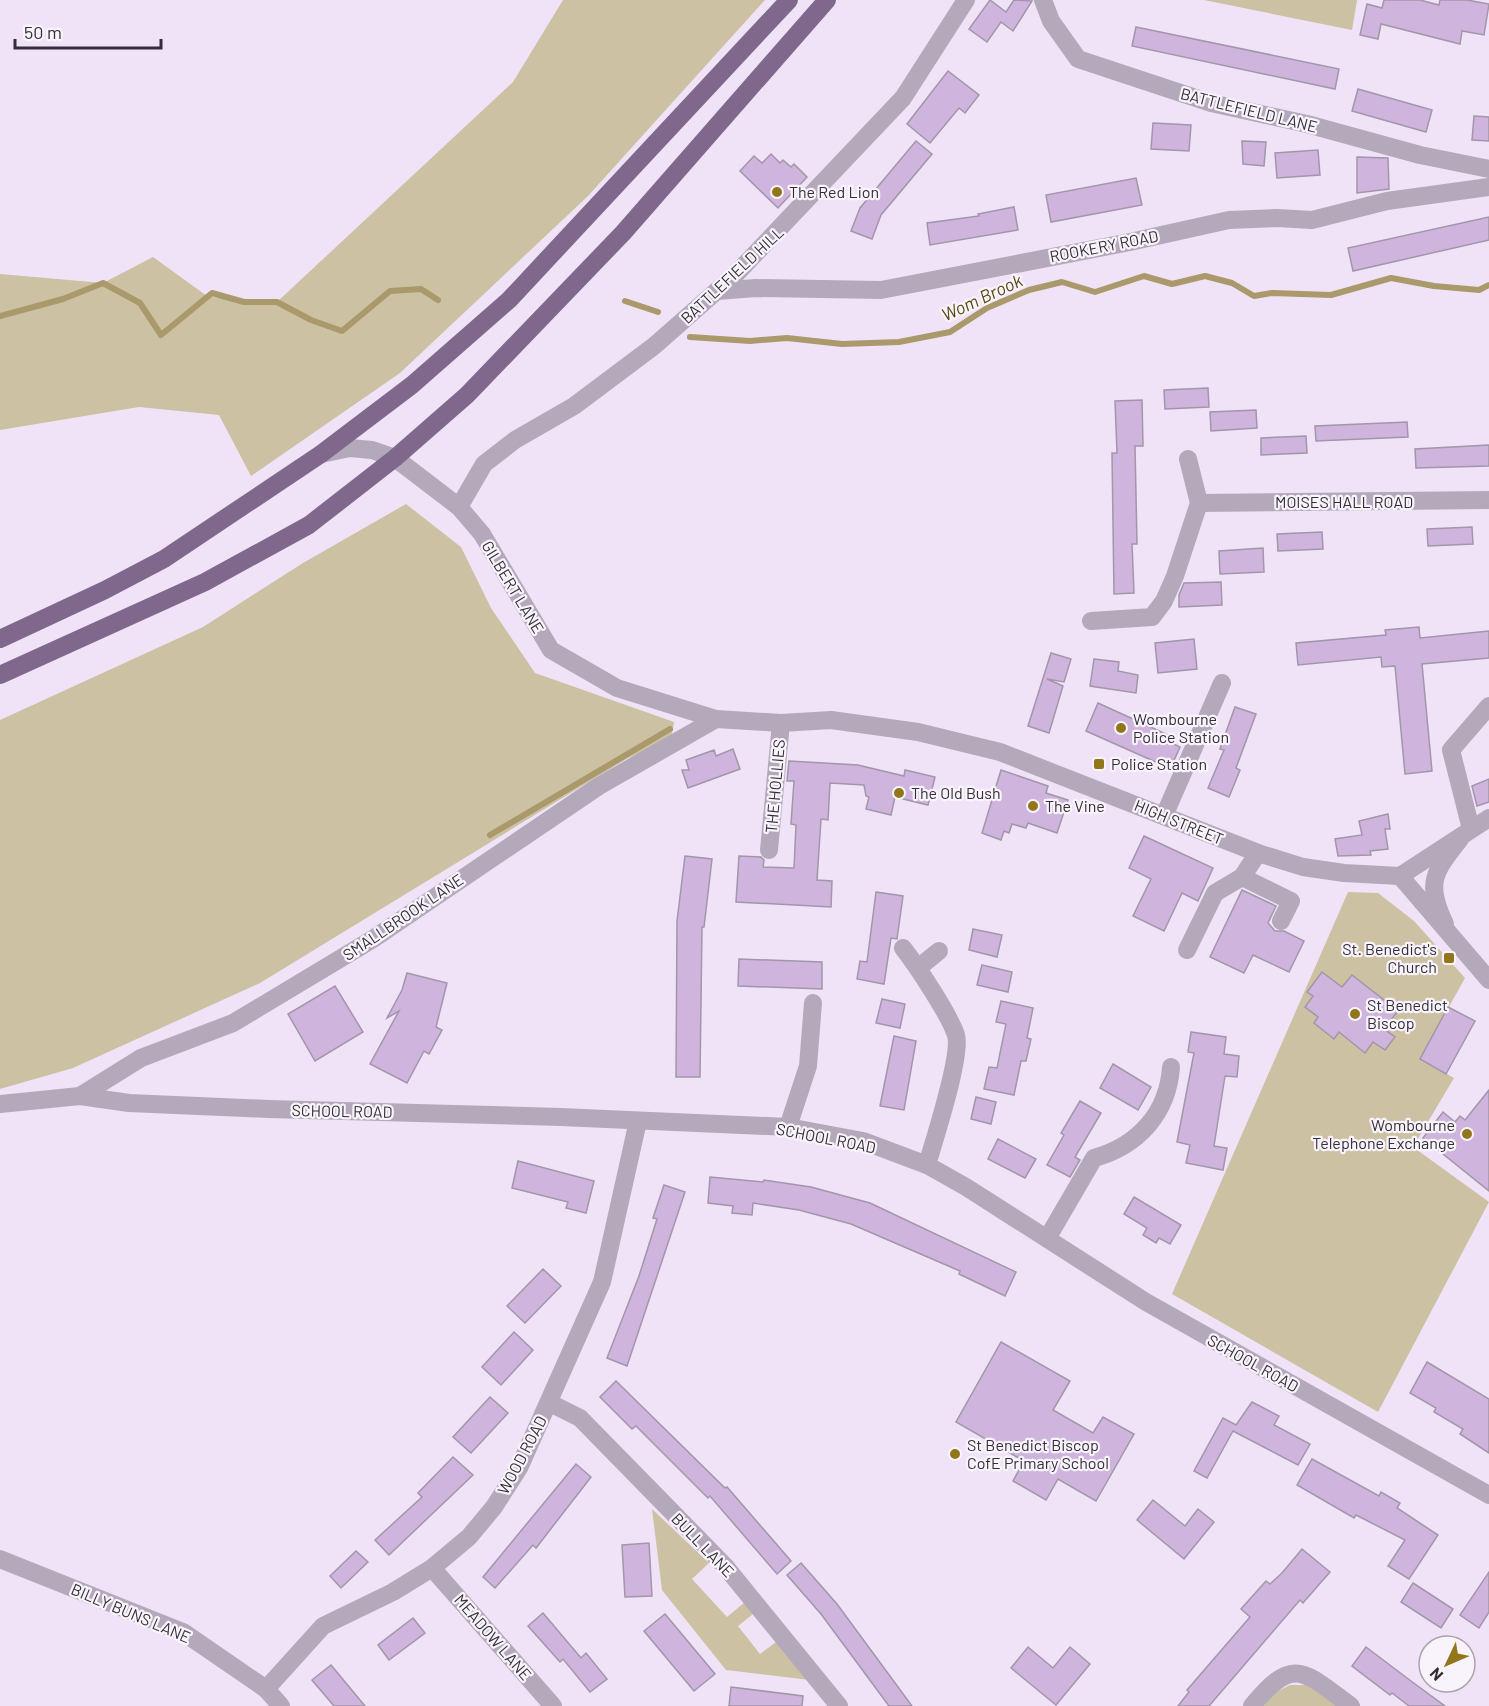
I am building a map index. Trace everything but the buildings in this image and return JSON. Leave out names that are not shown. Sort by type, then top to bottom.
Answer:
[{"type":"highway","points":[[0,639],[105,590],[164,559],[321,454],[412,385],[509,300],[789,0]]},
{"type":"highway","points":[[0,675],[205,582],[298,531],[395,458],[466,395],[623,232],[827,0]]},
{"type":"street","name":"BATTLEFIELD HILL","points":[[459,507],[484,464],[515,440],[574,406],[654,346],[717,291],[803,206],[903,98],[966,0]]},
{"type":"street","name":"BATTLEFIELD LANE","points":[[1043,0],[1052,21],[1078,59],[1211,103],[1306,124],[1420,155],[1489,169]]},
{"type":"street","name":"ROOKERY ROAD","points":[[717,291],[756,288],[881,290],[1130,242],[1230,220],[1277,218],[1312,220],[1387,201],[1489,187]]},
{"type":"street","name":"GILBERT LANE","points":[[321,454],[350,448],[372,450],[395,458],[459,507],[482,534],[551,650],[617,688],[716,719]]},
{"type":"street","points":[[1091,621],[1152,617],[1164,601],[1175,576],[1199,503],[1188,459]]},
{"type":"street","name":"MOISES HALL ROAD","points":[[1199,503],[1489,500]]},
{"type":"street","points":[[1164,816],[1222,683]]},
{"type":"street","points":[[1455,944],[1434,902],[1435,871],[1467,831],[1451,750],[1489,706]]},
{"type":"street","name":"HIGH STREET","points":[[716,719],[781,723],[831,720],[918,732],[1000,752],[1258,854],[1303,867],[1400,876]]},
{"type":"street","name":"SMALLBROOK LANE","points":[[80,1096],[141,1058],[233,1023],[373,939],[599,786],[716,719]]},
{"type":"street","name":"THE HOLLIES","points":[[769,850],[781,723]]},
{"type":"street","points":[[1489,818],[1400,876],[1455,944],[1489,980]]},
{"type":"street","points":[[1188,950],[1215,892],[1242,877],[1258,854]]},
{"type":"street","points":[[1242,877],[1291,901],[1281,921]]},
{"type":"street","points":[[903,948],[918,968],[956,1036],[954,1063],[927,1165]]},
{"type":"street","points":[[918,968],[939,951]]},
{"type":"street","points":[[788,1127],[808,1066],[813,1003]]},
{"type":"street","points":[[1048,1237],[1094,1158],[1112,1154],[1134,1140],[1153,1122],[1170,1087],[1172,1067]]},
{"type":"street","name":"SCHOOL ROAD","points":[[0,1104],[80,1096],[152,1104],[788,1127],[862,1142],[927,1165],[1048,1237],[1174,1319],[1423,1455],[1489,1495]]},
{"type":"street","name":"WOOD ROAD","points":[[266,1689],[323,1626],[393,1592],[432,1568],[469,1537],[494,1507],[519,1468],[602,1282],[639,1121]]},
{"type":"street","name":"BULL LANE","points":[[549,1403],[579,1418],[725,1566],[839,1706]]},
{"type":"street","name":"BILLY BUNS LANE","points":[[0,1559],[183,1632],[266,1689],[281,1706]]},
{"type":"street","name":"MEADOW LANE","points":[[432,1568],[553,1706]]},
{"type":"street","points":[[1252,1706],[1271,1682],[1281,1676],[1295,1673],[1312,1678],[1351,1706]]},
{"type":"shaded area","points":[[563,0],[765,0],[588,196],[400,373],[251,476],[219,415],[139,407],[0,430],[0,274],[103,283],[153,257],[207,296],[244,302],[277,302],[513,82]]},
{"type":"shaded area","points":[[1204,0],[1357,0],[1352,30]]},
{"type":"shaded area","points":[[406,504],[461,547],[491,608],[535,673],[674,722],[671,740],[628,758],[260,983],[73,1068],[0,1089],[0,720],[203,627],[303,563]]},
{"type":"shaded area","points":[[1348,892],[1378,893],[1414,921],[1465,978],[1420,1059],[1454,1078],[1413,1147],[1489,1202],[1378,1412],[1172,1294]]},
{"type":"shaded area","points":[[652,1509],[709,1563],[692,1579],[727,1617],[745,1602],[753,1614],[738,1626],[760,1654],[776,1642],[810,1680],[726,1670],[662,1590]]},
{"type":"shaded area","points":[[1290,1685],[1310,1685],[1337,1706],[1264,1706],[1272,1694]]},
{"type":"waterway","name":"Wom Brook","points":[[690,337],[750,341],[787,338],[842,344],[899,342],[950,332],[987,308],[1029,290],[1062,282],[1095,292],[1144,276],[1172,284],[1205,276],[1232,283],[1254,296],[1272,293],[1331,295],[1391,278],[1434,286],[1479,290],[1489,285]]},
{"type":"waterway","name":"Wom Brook","points":[[0,316],[63,299],[103,283],[140,303],[161,335],[212,293],[244,302],[277,302],[311,320],[342,331],[390,291],[421,289],[438,300]]},
{"type":"waterway","name":"Wom Brook","points":[[625,301],[658,312]]},
{"type":"waterway","points":[[490,835],[670,729]]},
{"type":"place","name":"The Red Lion","points":[[777,192]]},
{"type":"place","name":"Wombourne Police Station","points":[[1121,728]]},
{"type":"place","name":"Police Station","points":[[1099,764]]},
{"type":"place","name":"The Old Bush","points":[[899,793]]},
{"type":"place","name":"The Vine","points":[[1033,806]]},
{"type":"place","name":"St. Benedict's Church","points":[[1449,958]]},
{"type":"place","name":"St Benedict Biscop","points":[[1355,1014]]},
{"type":"place","name":"Wombourne Telephone Exchange","points":[[1467,1134]]},
{"type":"place","name":"St Benedict Biscop CofE Primary School","points":[[955,1454]]}]
